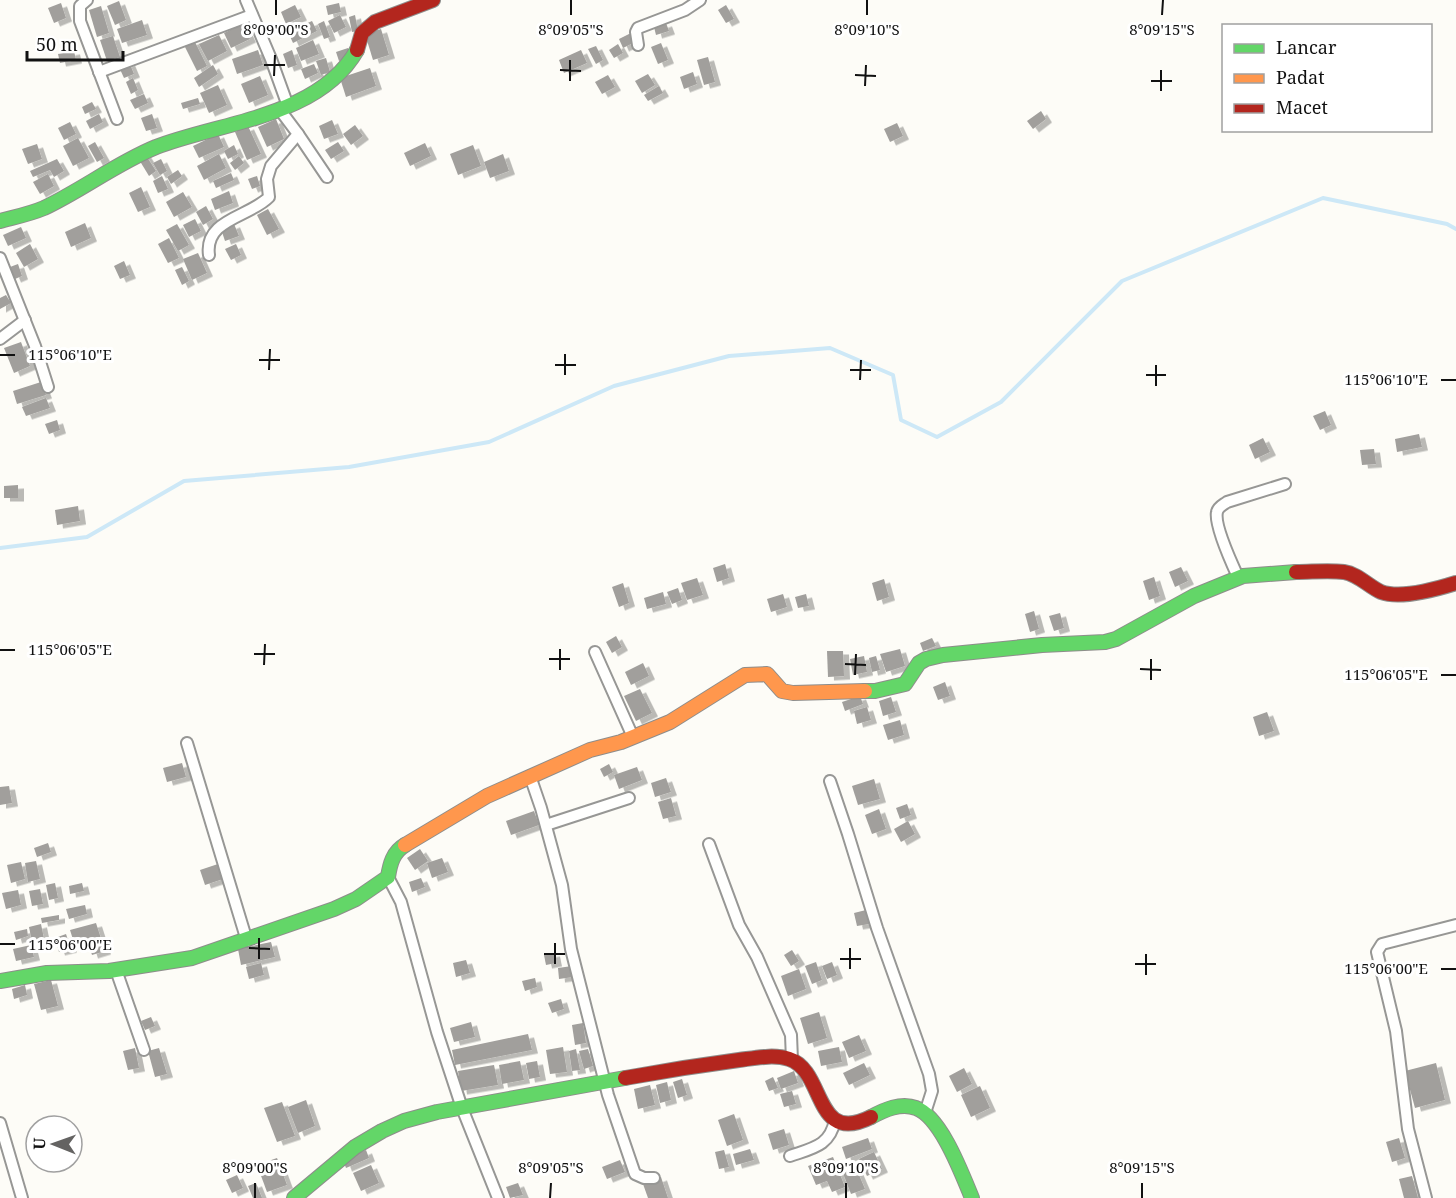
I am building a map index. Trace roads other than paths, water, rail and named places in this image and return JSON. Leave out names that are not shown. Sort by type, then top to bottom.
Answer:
[{"type":"street","points":[[87,0],[80,6],[79,12],[117,119]]},
{"type":"street","points":[[246,0],[284,108],[297,135],[327,177]]},
{"type":"street","points":[[0,221],[39,210],[138,155],[166,144],[284,108],[336,78],[354,57],[362,33],[375,22],[433,0]]},
{"type":"street","points":[[638,45],[636,32],[638,28],[685,10],[700,0]]},
{"type":"street","points":[[99,72],[252,15]]},
{"type":"street","points":[[209,255],[208,242],[216,231],[268,197],[267,179],[271,166],[297,135]]},
{"type":"street","points":[[0,258],[25,320],[48,387]]},
{"type":"street","points":[[0,339],[25,320]]},
{"type":"street","points":[[1238,577],[1223,540],[1216,514],[1219,508],[1227,502],[1285,484]]},
{"type":"street","points":[[498,1198],[462,1108],[436,1032],[401,902],[388,877],[391,861],[400,848],[487,796],[590,750],[633,737],[670,722],[745,675],[766,674],[782,691],[793,693],[885,690],[905,684],[919,663],[944,655],[1032,646],[1105,642],[1116,639],[1187,600],[1238,577],[1296,572],[1345,572],[1382,592],[1396,594],[1436,589],[1456,583]]},
{"type":"street","points":[[595,652],[633,737]]},
{"type":"street","points":[[187,743],[247,940]]},
{"type":"street","points":[[530,776],[562,885],[571,949],[604,1082],[633,1169],[639,1176],[654,1178]]},
{"type":"street","points":[[830,782],[877,928],[929,1074],[932,1090],[925,1113]]},
{"type":"street","points":[[546,825],[629,798]]},
{"type":"street","points":[[709,844],[739,925],[757,957],[787,1025],[792,1042],[792,1060]]},
{"type":"street","points":[[0,981],[47,974],[116,970],[192,958],[334,909],[371,890],[388,877]]},
{"type":"street","points":[[1426,1198],[1408,1129],[1396,1031],[1377,952],[1379,946],[1385,943],[1456,925]]},
{"type":"street","points":[[116,970],[144,1050]]},
{"type":"street","points":[[294,1198],[337,1160],[374,1135],[397,1123],[427,1113],[656,1071],[767,1058],[792,1060],[803,1068],[827,1112],[835,1120],[849,1124],[858,1123],[884,1110],[908,1106],[918,1108],[935,1125],[956,1161],[972,1198]]},
{"type":"street","points":[[790,1156],[821,1145],[831,1134],[835,1120]]},
{"type":"street","points":[[0,1124],[22,1198]]},
{"type":"waterway","points":[[0,548],[87,537],[184,481],[349,467],[489,442],[614,386],[729,356],[830,348],[893,375],[901,420],[937,437],[1001,402],[1122,281],[1323,198],[1447,224],[1456,229]]}]
